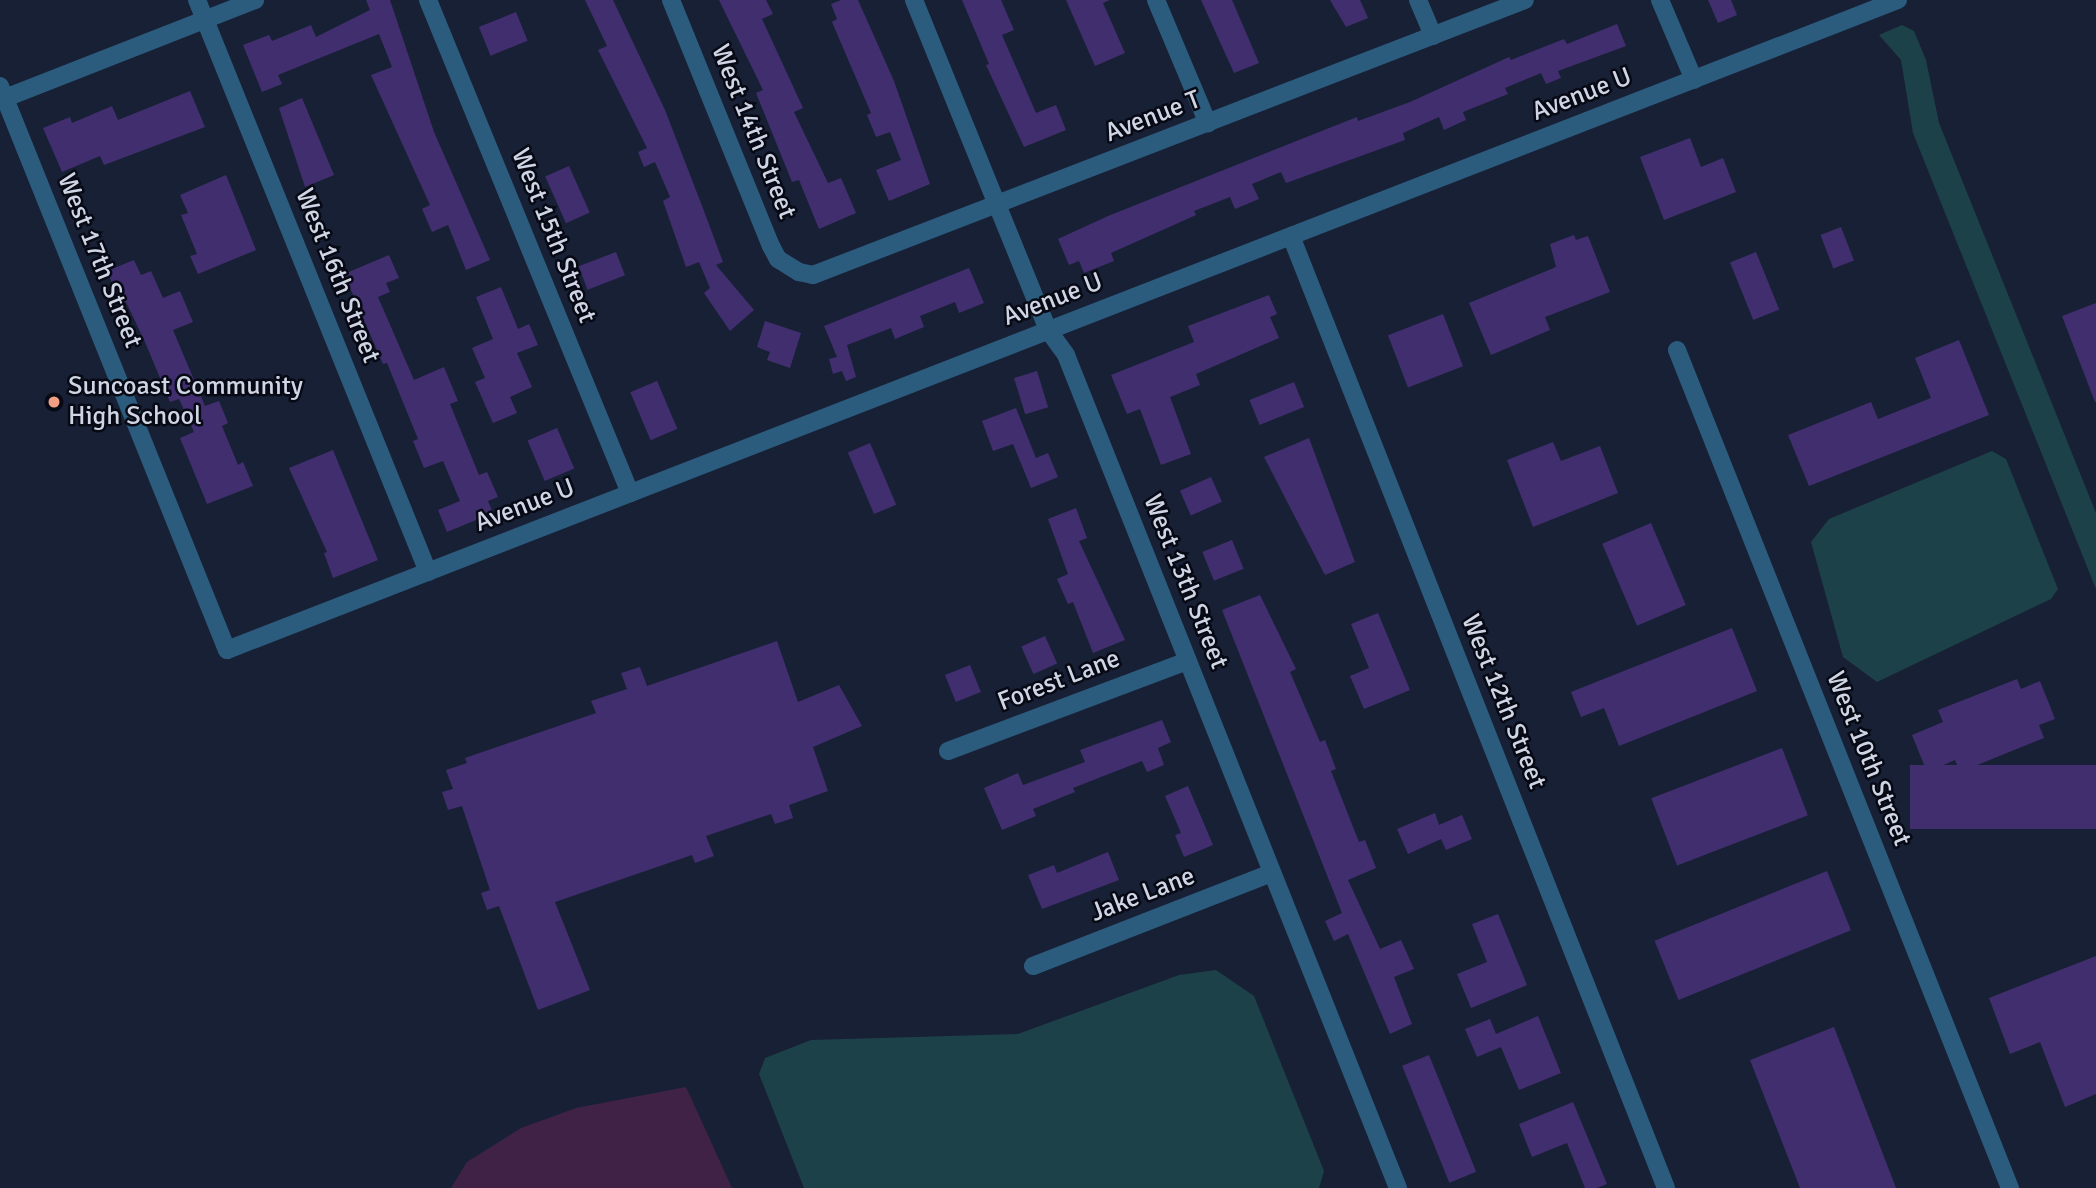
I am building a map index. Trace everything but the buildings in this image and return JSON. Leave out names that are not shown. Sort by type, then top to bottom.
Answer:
[{"type":"street","name":"West 16th Street","points":[[197,0],[428,572]]},
{"type":"street","points":[[2,95],[255,0]]},
{"type":"street","name":"West 15th Street","points":[[428,0],[630,493]]},
{"type":"street","name":"West 14th Street","points":[[671,0],[771,247],[778,259],[799,272]]},
{"type":"street","name":"West 13th Street","points":[[914,0],[1048,330],[1066,355],[1398,1188]]},
{"type":"street","points":[[1156,0],[1208,124]]},
{"type":"street","points":[[1418,0],[1433,36]]},
{"type":"street","name":"Avenue T","points":[[799,272],[827,272],[1525,0]]},
{"type":"street","points":[[1660,0],[1694,80]]},
{"type":"street","name":"Avenue U","points":[[227,650],[1898,0]]},
{"type":"street","name":"West 17th Street","points":[[2,95],[227,650]]},
{"type":"street","name":"West 12th Street","points":[[1291,236],[1666,1188]]},
{"type":"street","name":"West 10th Street","points":[[1677,350],[2010,1188]]},
{"type":"street","name":"Forest Lane","points":[[948,751],[1188,661]]},
{"type":"street","name":"Jake Lane","points":[[1033,966],[1272,873]]},
{"type":"shaded area","points":[[1902,25],[1914,31],[1926,60],[1939,123],[2096,513],[2096,589],[1913,133],[1901,60],[1879,35]]},
{"type":"shaded area","points":[[1992,451],[2006,459],[2058,589],[2051,599],[1877,682],[1843,657],[1811,542],[1829,519]]},
{"type":"shaded area","points":[[1216,970],[1254,996],[1324,1171],[1319,1188],[804,1188],[759,1074],[765,1058],[811,1040],[1018,1034],[1179,975]]},
{"type":"shaded area","points":[[686,1087],[732,1188],[451,1188],[467,1162],[521,1128],[576,1108]]},
{"type":"place","name":"Suncoast Community High School","points":[[54,402]]}]
